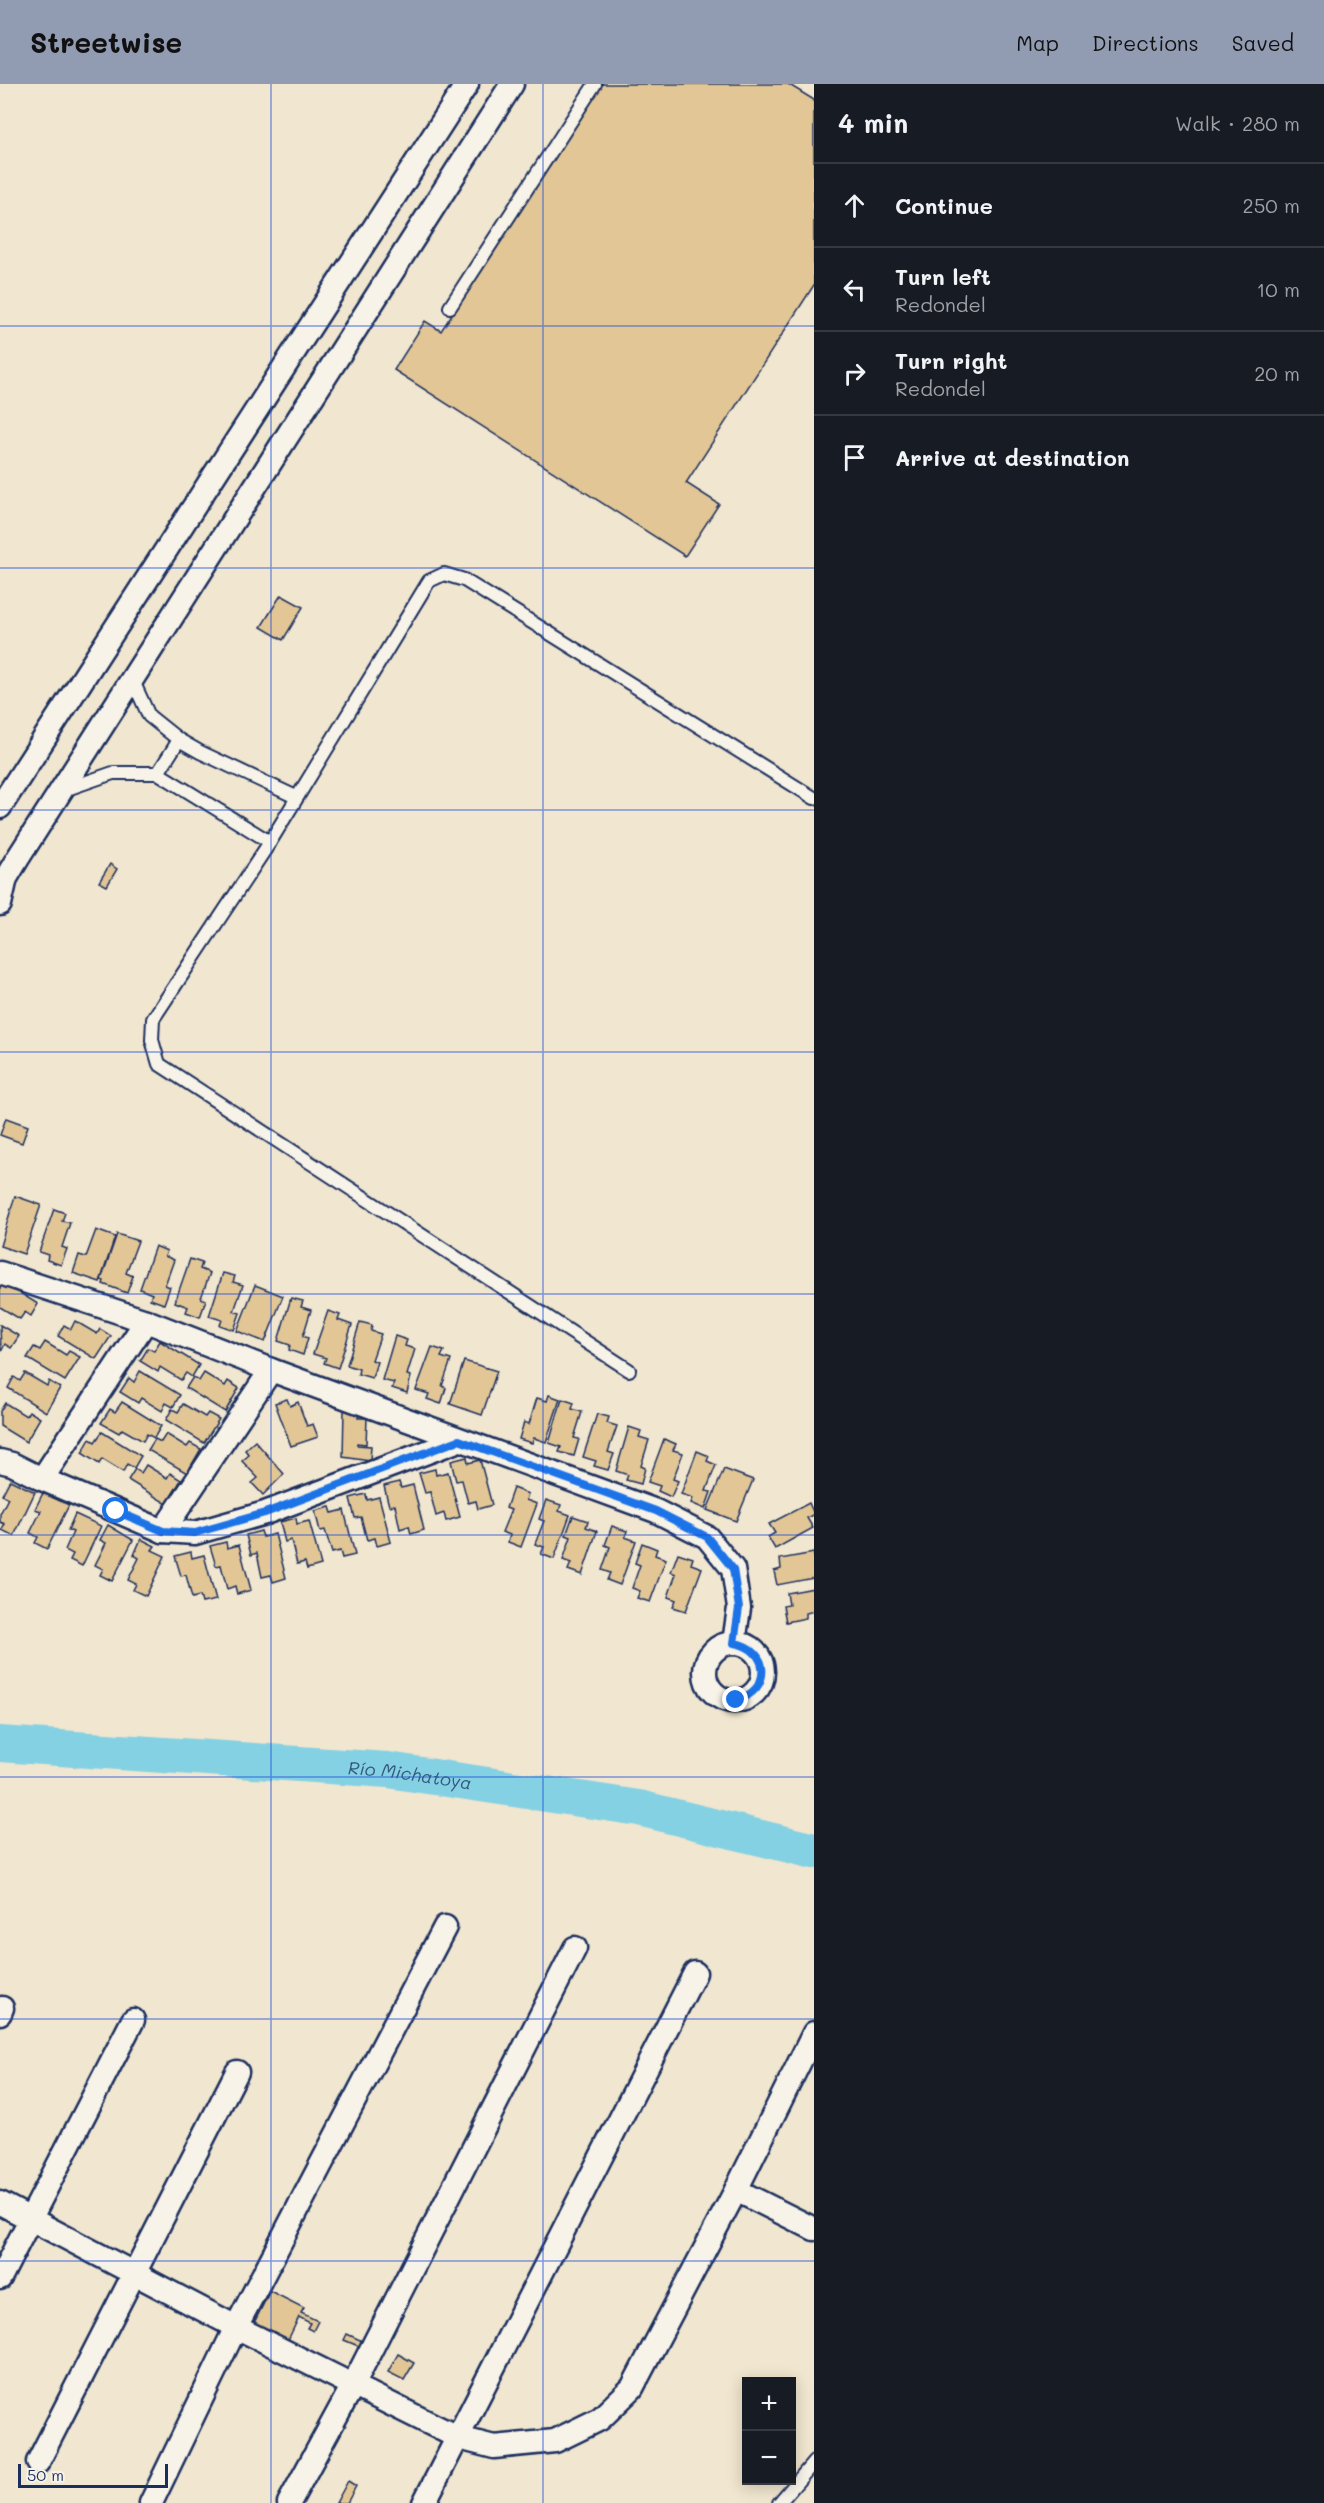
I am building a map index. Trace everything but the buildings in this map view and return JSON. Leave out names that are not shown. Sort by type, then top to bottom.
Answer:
[{"type":"street","points":[[0,807],[467,84]]},
{"type":"street","points":[[0,904],[6,878],[60,791],[133,681],[161,632],[512,84]]},
{"type":"street","points":[[0,1273],[146,1321],[271,1370],[656,1511],[707,1537],[733,1569],[739,1608],[734,1643]]},
{"type":"street","points":[[42,1479],[146,1321]]},
{"type":"street","points":[[163,1531],[271,1370]]},
{"type":"street","points":[[0,1461],[12,1464],[163,1531],[195,1533],[265,1513],[459,1440]]},
{"type":"street","points":[[152,2503],[236,2327],[444,1927]]},
{"type":"street","points":[[289,2503],[352,2387],[575,1948]]},
{"type":"street","points":[[424,2503],[695,1973]]},
{"type":"street","points":[[0,2278],[133,2020]]},
{"type":"street","points":[[0,2203],[352,2387],[459,2438],[494,2447],[555,2441],[600,2419],[632,2388],[736,2190],[814,2033]]},
{"type":"street","points":[[38,2462],[237,2072]]},
{"type":"street","points":[[736,2190],[814,2229]]},
{"type":"lane","points":[[450,307],[595,84]]},
{"type":"lane","points":[[629,1370],[159,1064],[152,1040],[153,1019],[270,842],[429,581],[444,574],[464,580],[814,798]]},
{"type":"lane","points":[[133,681],[149,716],[179,740],[296,797]]},
{"type":"lane","points":[[158,773],[179,740]]},
{"type":"lane","points":[[60,791],[113,773],[158,773],[270,842]]},
{"type":"lane","points":[[779,2503],[814,2462]]},
{"type":"waterway","name":"Río Michatoya","points":[[0,1744],[388,1770],[639,1808],[814,1851]]},
{"type":"route","points":[[116,1511],[163,1531],[195,1533],[265,1513],[459,1440],[656,1511],[707,1537],[733,1569],[739,1608],[734,1643],[744,1644],[752,1650],[762,1666],[762,1676],[754,1692],[746,1698],[736,1700]]}]
